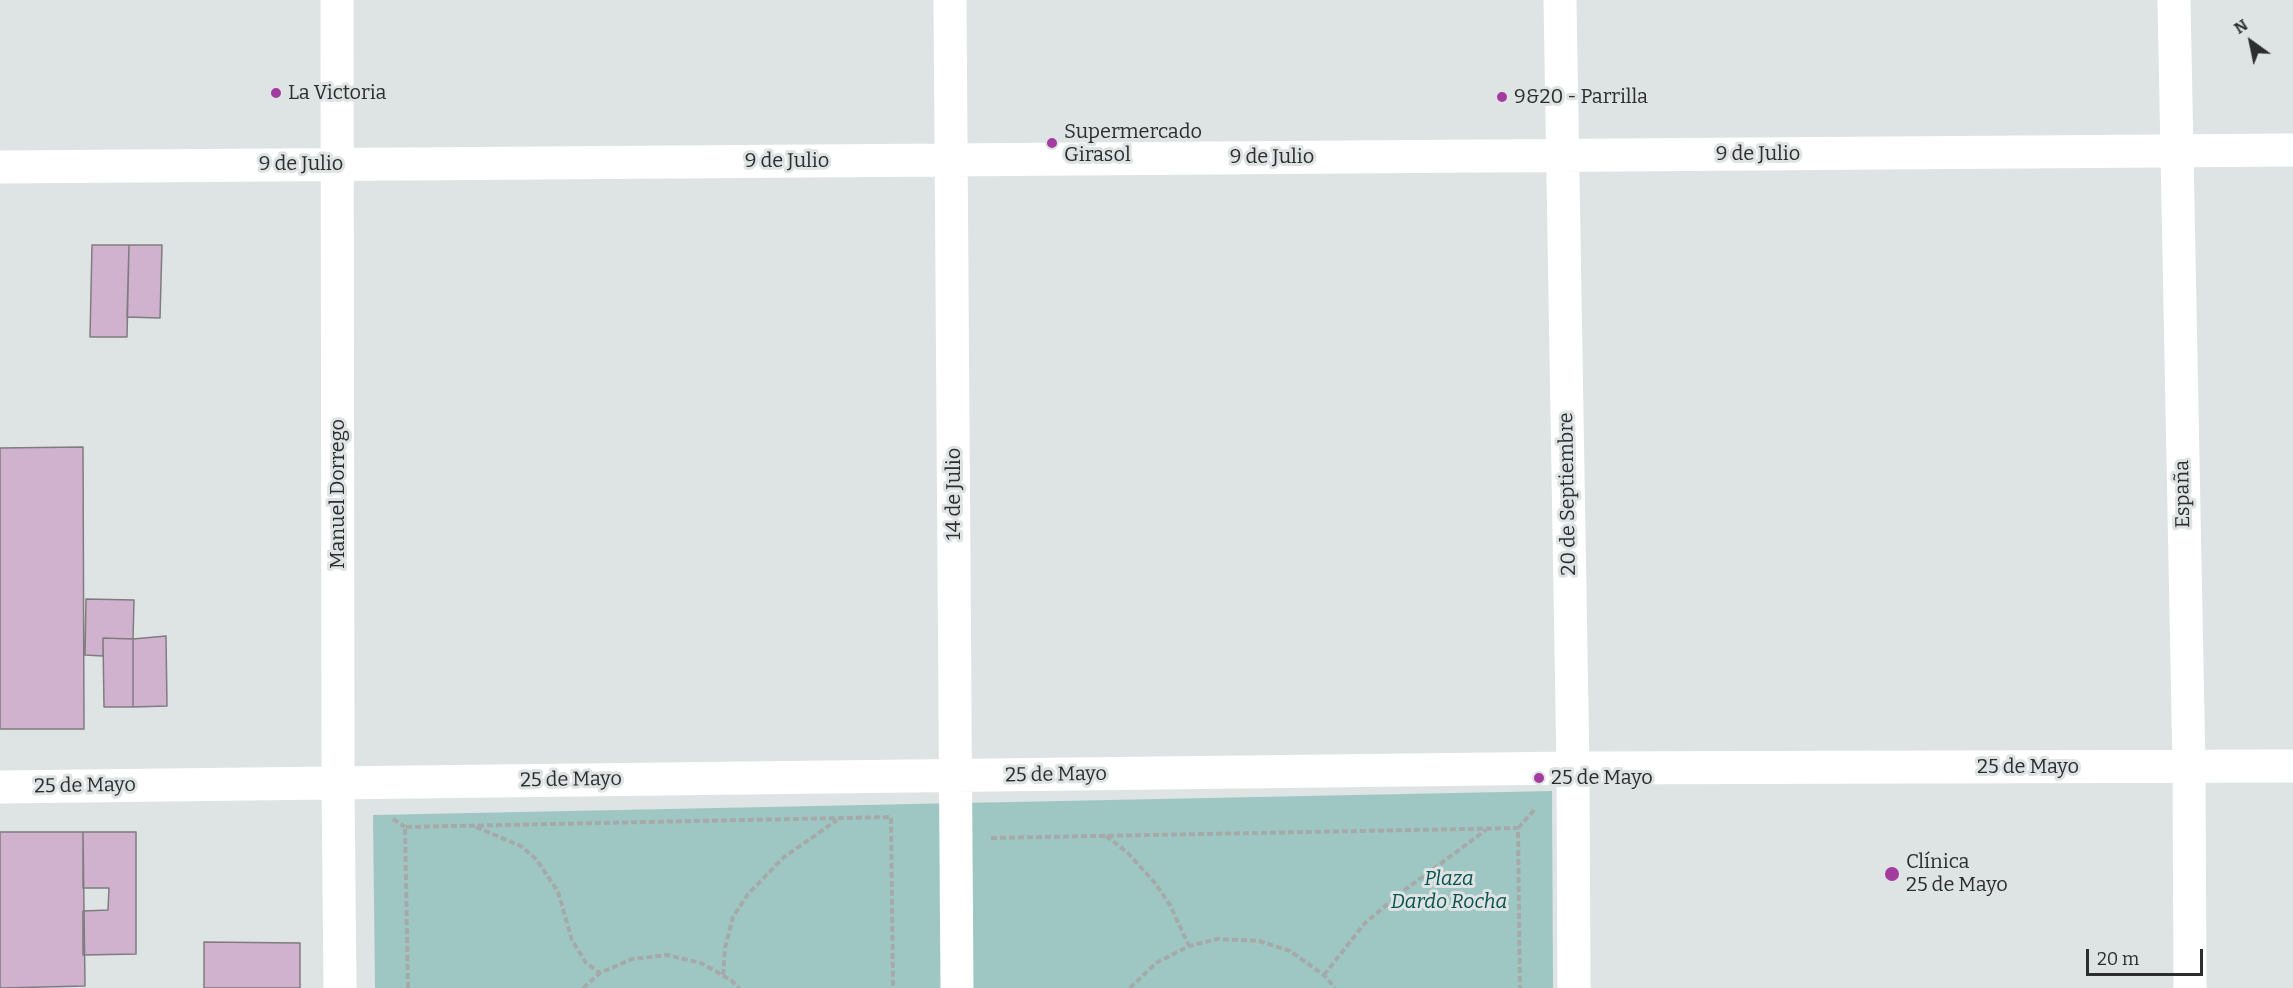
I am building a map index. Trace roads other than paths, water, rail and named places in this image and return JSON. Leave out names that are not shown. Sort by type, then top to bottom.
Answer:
[{"type":"street","name":"Manuel Dorrego","points":[[337,0],[340,988]]},
{"type":"street","name":"14 de Julio","points":[[950,0],[957,988]]},
{"type":"street","name":"20 de Septiembre","points":[[1560,0],[1573,768],[1574,988]]},
{"type":"street","name":"España","points":[[2174,0],[2189,766],[2190,988]]},
{"type":"street","name":"9 de Julio","points":[[0,167],[2293,150]]},
{"type":"street","name":"25 de Mayo","points":[[0,787],[1573,768],[2293,766]]},
{"type":"place","name":"La Victoria","points":[[276,93]]},
{"type":"place","name":"9&20 - Parrilla","points":[[1502,97]]},
{"type":"place","name":"Supermercado Girasol","points":[[1052,143]]},
{"type":"place","name":"25 de Mayo","points":[[1539,778]]},
{"type":"place","name":"Clínica 25 de Mayo","points":[[1892,874]]},
{"type":"park label","name":"Plaza Dardo Rocha","points":[[1449,890]]}]
